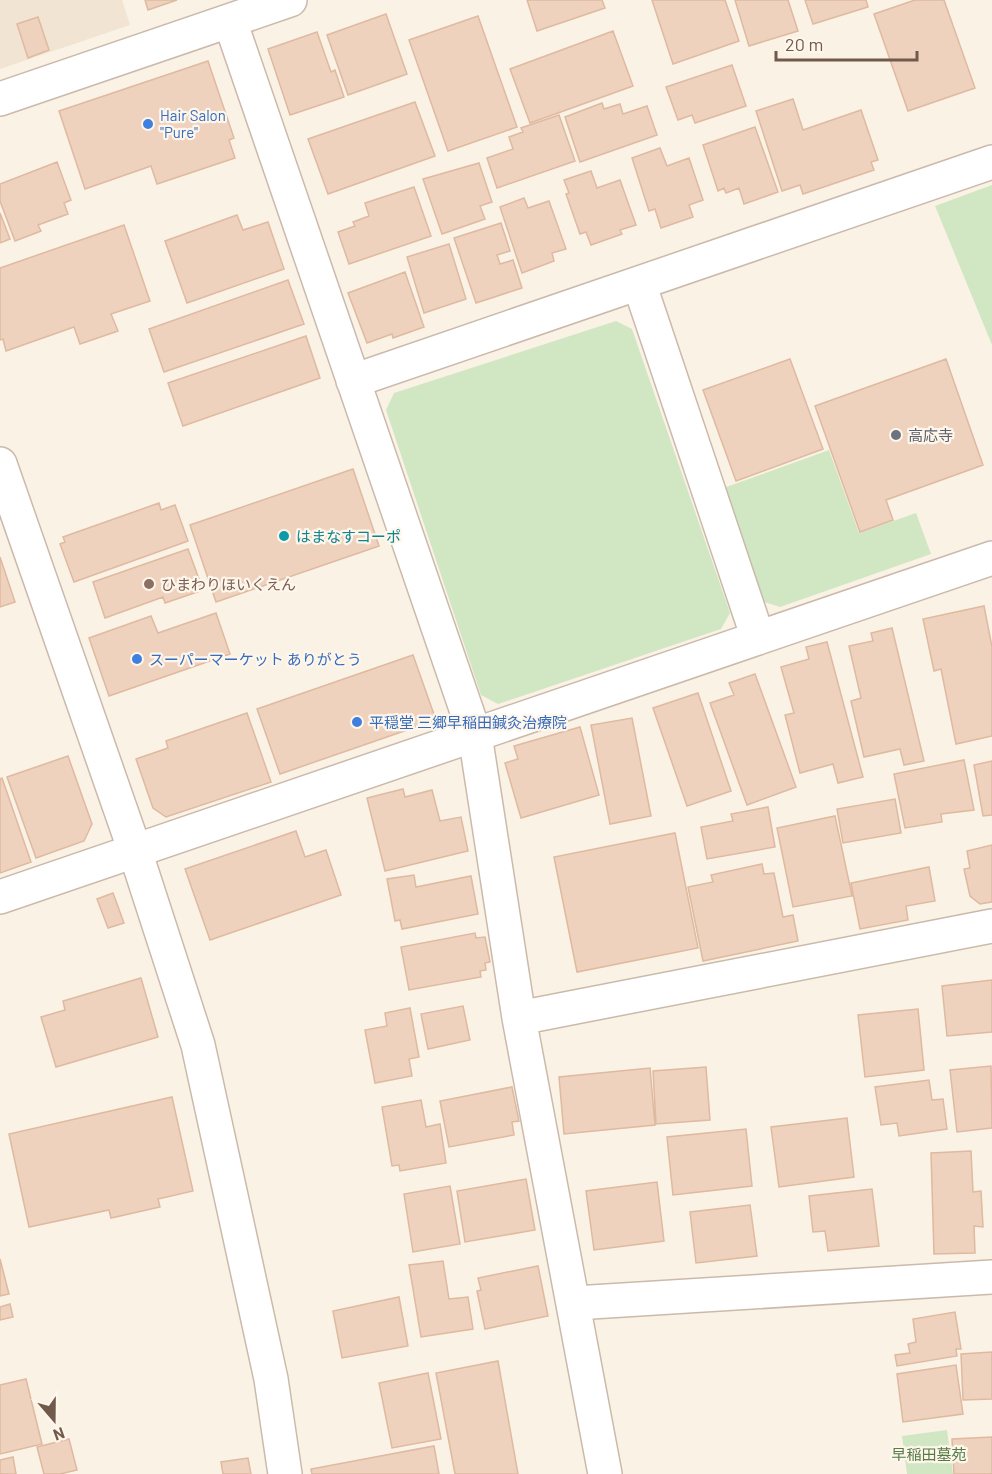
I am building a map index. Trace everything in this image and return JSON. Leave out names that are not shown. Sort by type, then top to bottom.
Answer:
[{"type":"street","points":[[0,99],[290,0]]},
{"type":"street","points":[[231,21],[475,735],[519,1018],[575,1303],[605,1474]]},
{"type":"street","points":[[353,381],[992,162]]},
{"type":"street","points":[[639,283],[758,638]]},
{"type":"street","points":[[0,464],[135,851],[198,1045],[271,1379],[285,1474]]},
{"type":"street","points":[[0,897],[992,558]]},
{"type":"street","points":[[519,1018],[992,926]]},
{"type":"street","points":[[575,1303],[992,1277]]},
{"type":"shaded area","points":[[0,0],[122,0],[130,25],[0,69]]},
{"type":"green space","points":[[992,185],[992,345],[935,206]]},
{"type":"green space","points":[[616,321],[632,329],[730,613],[721,629],[498,704],[481,695],[386,410],[394,393]]},
{"type":"green space","points":[[829,450],[859,533],[916,513],[931,554],[780,607],[758,600],[718,490]]},
{"type":"green space","name":"早稲田墓苑","points":[[947,1430],[953,1474],[907,1474],[902,1436]]},
{"type":"building","points":[[145,0],[177,0],[148,10]]},
{"type":"building","points":[[527,0],[602,0],[605,8],[537,31]]},
{"type":"building","points":[[652,0],[725,0],[739,41],[673,64]]},
{"type":"building","points":[[735,0],[788,0],[798,31],[749,46]]},
{"type":"building","points":[[805,0],[866,0],[868,7],[813,24]]},
{"type":"building","points":[[915,0],[944,0],[975,88],[908,111],[874,14]]},
{"type":"building","points":[[386,14],[407,74],[348,95],[327,35]]},
{"type":"building","points":[[478,16],[517,127],[448,151],[409,40]]},
{"type":"building","points":[[38,17],[49,50],[28,58],[17,24]]},
{"type":"building","points":[[613,31],[633,86],[530,123],[510,69]]},
{"type":"building","points":[[317,32],[331,72],[335,70],[344,97],[290,115],[268,49]]},
{"type":"building","points":[[208,61],[234,138],[229,140],[235,158],[157,184],[151,166],[85,189],[59,111]]},
{"type":"building","points":[[732,65],[746,106],[695,123],[692,115],[678,120],[666,87]]},
{"type":"building","points":[[793,99],[803,130],[861,110],[878,160],[871,162],[874,170],[803,194],[800,185],[782,191],[756,111]]},
{"type":"building","points":[[415,102],[435,156],[328,194],[308,139]]},
{"type":"building","points":[[602,103],[604,109],[620,104],[623,114],[647,106],[657,135],[580,162],[565,117]]},
{"type":"building","points":[[559,115],[575,161],[497,188],[487,158],[513,149],[509,137],[523,132],[521,128]]},
{"type":"building","points":[[755,127],[778,192],[744,204],[739,188],[726,193],[724,188],[718,191],[703,145]]},
{"type":"building","points":[[660,148],[667,166],[689,158],[703,200],[689,205],[693,217],[661,228],[655,209],[649,211],[632,158]]},
{"type":"building","points":[[57,162],[71,200],[64,203],[68,214],[38,225],[41,231],[15,241],[0,201],[0,184]]},
{"type":"building","points":[[479,163],[492,202],[480,206],[485,219],[442,234],[423,179]]},
{"type":"building","points":[[591,171],[597,188],[620,180],[636,225],[620,230],[622,234],[591,245],[586,232],[580,234],[566,194],[569,193],[564,180]]},
{"type":"building","points":[[414,187],[431,236],[349,264],[338,232],[355,226],[353,222],[369,216],[365,203]]},
{"type":"building","points":[[524,198],[528,208],[549,201],[566,249],[552,253],[554,261],[522,273],[500,207]]},
{"type":"building","points":[[0,213],[10,239],[0,243]]},
{"type":"building","points":[[237,215],[243,230],[268,222],[284,269],[187,303],[165,241]]},
{"type":"building","points":[[501,223],[510,251],[497,255],[500,264],[513,260],[522,288],[476,303],[454,238]]},
{"type":"building","points":[[124,225],[150,301],[111,314],[118,331],[80,344],[74,327],[6,351],[3,339],[0,340],[0,268]]},
{"type":"building","points":[[449,244],[466,299],[424,313],[407,257]]},
{"type":"building","points":[[405,272],[424,327],[393,338],[392,334],[367,343],[348,293]]},
{"type":"building","points":[[288,280],[304,324],[164,372],[149,329]]},
{"type":"building","points":[[306,336],[320,378],[183,426],[168,383]]},
{"type":"building","points":[[790,359],[823,449],[736,481],[703,390]]},
{"type":"building","points":[[946,359],[983,465],[886,500],[893,520],[860,532],[815,406]]},
{"type":"building","name":"はまなすコーポ","points":[[353,469],[379,546],[216,602],[190,525]]},
{"type":"building","points":[[159,503],[161,510],[175,505],[188,541],[74,582],[60,544],[65,542],[63,537]]},
{"type":"building","points":[[188,549],[203,590],[165,603],[163,597],[105,618],[93,582]]},
{"type":"building","points":[[0,557],[15,602],[0,607]]},
{"type":"building","points":[[984,606],[992,647],[992,736],[956,744],[941,669],[934,671],[923,619]]},
{"type":"building","points":[[216,613],[230,654],[109,696],[89,638],[151,616],[158,633]]},
{"type":"building","points":[[892,628],[924,761],[904,765],[900,749],[864,757],[851,701],[861,698],[849,646],[873,641],[871,633]]},
{"type":"building","points":[[827,642],[863,777],[838,783],[833,764],[800,773],[785,715],[794,713],[781,667],[809,659],[806,647]]},
{"type":"building","points":[[413,655],[436,720],[280,774],[257,709]]},
{"type":"building","points":[[755,674],[796,787],[747,805],[710,703],[734,695],[729,683]]},
{"type":"building","points":[[698,693],[731,791],[687,806],[653,708]]},
{"type":"building","points":[[247,713],[271,782],[166,817],[153,808],[136,759],[168,748],[166,741]]},
{"type":"building","points":[[632,718],[651,816],[610,824],[591,725]]},
{"type":"building","points":[[580,727],[599,795],[521,818],[505,763],[518,759],[514,746]]},
{"type":"building","points":[[68,756],[92,824],[84,841],[36,858],[7,777]]},
{"type":"building","points":[[964,760],[974,810],[941,814],[942,822],[905,828],[894,774]]},
{"type":"building","points":[[992,761],[992,815],[983,816],[974,765]]},
{"type":"building","points":[[2,778],[31,862],[0,873],[0,779]]},
{"type":"building","points":[[403,789],[405,797],[432,790],[440,821],[461,817],[468,851],[385,871],[367,798]]},
{"type":"building","points":[[895,799],[901,833],[843,843],[837,809]]},
{"type":"building","points":[[768,807],[775,847],[707,859],[701,827],[733,821],[731,814]]},
{"type":"building","points":[[835,816],[852,896],[793,907],[777,828]]},
{"type":"building","points":[[296,831],[305,857],[326,850],[341,895],[210,940],[185,869]]},
{"type":"building","points":[[675,833],[698,948],[577,972],[554,857]]},
{"type":"building","points":[[992,845],[992,902],[980,904],[970,896],[964,869],[970,868],[967,851]]},
{"type":"building","points":[[762,864],[764,874],[774,873],[783,917],[793,915],[798,941],[703,961],[688,887],[713,882],[711,875]]},
{"type":"building","points":[[929,867],[935,901],[906,906],[908,920],[860,929],[851,883]]},
{"type":"building","points":[[414,875],[416,887],[471,876],[478,914],[402,929],[400,920],[395,921],[387,879]]},
{"type":"building","points":[[113,893],[124,923],[108,928],[97,899]]},
{"type":"building","points":[[475,933],[476,938],[485,937],[490,962],[485,963],[486,970],[480,971],[481,977],[409,990],[401,947]]},
{"type":"building","points":[[141,978],[158,1037],[56,1067],[41,1017],[65,1010],[63,1001]]},
{"type":"building","points":[[992,980],[992,1032],[947,1036],[942,986]]},
{"type":"building","points":[[463,1006],[470,1040],[428,1049],[421,1014]]},
{"type":"building","points":[[410,1008],[419,1057],[409,1059],[412,1076],[375,1083],[365,1030],[387,1026],[385,1013]]},
{"type":"building","points":[[918,1009],[924,1070],[865,1077],[858,1015]]},
{"type":"building","points":[[991,1066],[992,1128],[957,1132],[950,1070]]},
{"type":"building","points":[[706,1067],[710,1120],[656,1124],[653,1071]]},
{"type":"building","points":[[650,1068],[655,1125],[564,1134],[559,1077]]},
{"type":"building","points":[[929,1080],[932,1100],[943,1099],[947,1129],[899,1136],[897,1123],[881,1125],[875,1087]]},
{"type":"building","points":[[512,1087],[519,1121],[512,1122],[514,1135],[449,1147],[440,1101]]},
{"type":"building","points":[[172,1097],[193,1191],[158,1199],[160,1207],[111,1218],[109,1210],[29,1227],[9,1134]]},
{"type":"building","points":[[421,1100],[426,1127],[440,1124],[446,1163],[400,1171],[399,1165],[392,1166],[382,1107]]},
{"type":"building","points":[[847,1118],[854,1177],[779,1187],[771,1127]]},
{"type":"building","points":[[746,1129],[752,1186],[673,1195],[667,1137]]},
{"type":"building","points":[[971,1151],[973,1192],[981,1191],[983,1227],[974,1226],[975,1253],[934,1254],[931,1153]]},
{"type":"building","points":[[526,1179],[535,1230],[465,1242],[457,1191]]},
{"type":"building","points":[[657,1182],[664,1241],[594,1250],[586,1191]]},
{"type":"building","points":[[450,1186],[460,1244],[413,1252],[404,1194]]},
{"type":"building","points":[[872,1189],[879,1246],[828,1251],[825,1231],[813,1232],[809,1196]]},
{"type":"building","points":[[750,1205],[757,1256],[696,1263],[690,1212]]},
{"type":"building","points":[[0,1259],[9,1294],[0,1296]]},
{"type":"building","points":[[443,1261],[449,1299],[468,1297],[473,1329],[421,1337],[409,1265]]},
{"type":"building","points":[[538,1266],[548,1316],[485,1329],[477,1291],[481,1290],[478,1278]]},
{"type":"building","points":[[399,1297],[408,1346],[342,1358],[333,1311]]},
{"type":"building","points":[[10,1304],[13,1317],[0,1320],[0,1307]]},
{"type":"building","points":[[955,1312],[961,1349],[956,1349],[957,1356],[897,1366],[895,1355],[910,1353],[908,1344],[916,1342],[913,1319]]},
{"type":"building","points":[[992,1352],[992,1399],[963,1400],[961,1354]]},
{"type":"building","points":[[498,1361],[518,1474],[455,1474],[436,1373]]},
{"type":"building","points":[[956,1365],[963,1414],[903,1422],[897,1374]]},
{"type":"building","points":[[428,1373],[441,1439],[392,1448],[379,1383]]},
{"type":"building","points":[[26,1379],[42,1444],[0,1454],[0,1385]]},
{"type":"building","points":[[992,1437],[992,1474],[954,1474],[952,1439]]},
{"type":"building","points":[[69,1439],[77,1470],[60,1474],[44,1474],[37,1447]]},
{"type":"building","points":[[434,1446],[439,1474],[312,1474],[311,1469]]},
{"type":"building","points":[[13,1457],[16,1474],[0,1474],[0,1460]]},
{"type":"building","points":[[248,1458],[251,1474],[223,1474],[221,1462]]},
{"type":"place","name":"Hair Salon \"Pure\"","points":[[148,124]]},
{"type":"place","name":"高応寺","points":[[896,435]]},
{"type":"place","name":"はまなすコーポ","points":[[284,536]]},
{"type":"place","name":"ひまわりほいくえん","points":[[149,584]]},
{"type":"place","name":"スーパーマーケット ありがとう","points":[[137,659]]},
{"type":"place","name":"平穏堂 三郷早稲田鍼灸治療院","points":[[357,722]]}]
